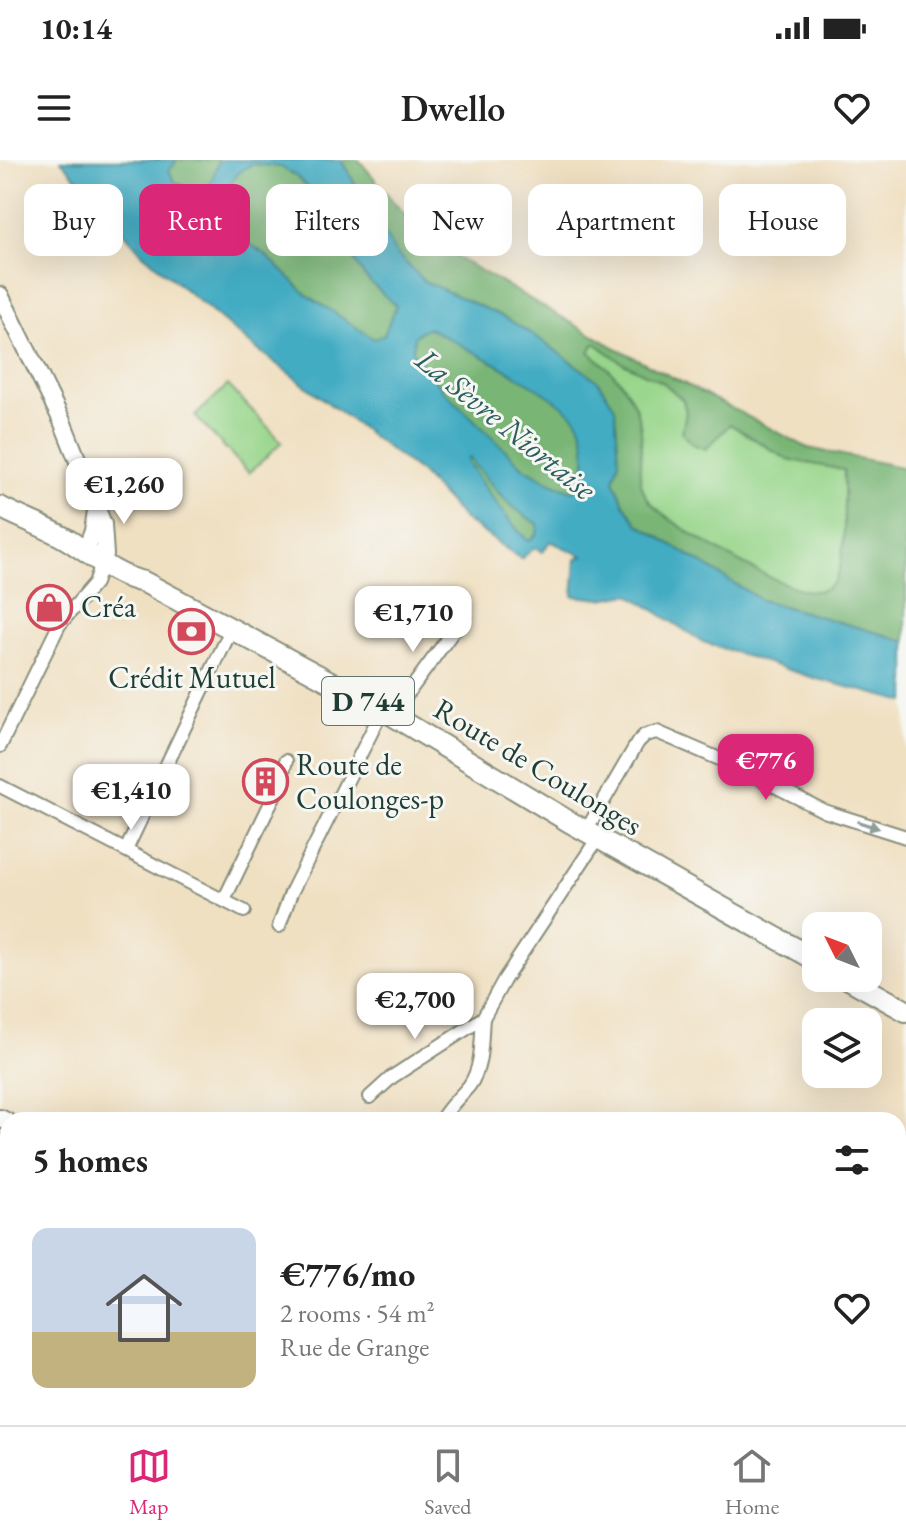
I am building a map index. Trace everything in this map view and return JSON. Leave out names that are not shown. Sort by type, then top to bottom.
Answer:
[{"type":"main road","name":"Route de Coulonges","points":[[0,507],[387,712],[592,834],[802,952]]},
{"type":"main road","points":[[872,992],[906,1011]]},
{"type":"street","points":[[0,295],[62,421],[103,524],[93,556],[89,591],[59,625],[0,746]]},
{"type":"street","points":[[279,926],[291,893],[387,712],[465,615]]},
{"type":"street","points":[[126,850],[232,628]]},
{"type":"street","points":[[445,1112],[475,1076],[483,1018],[592,834],[638,742],[645,735],[657,732],[738,767],[824,811],[906,837]]},
{"type":"street","points":[[224,900],[279,786],[286,761]]},
{"type":"street","points":[[0,786],[244,911]]},
{"type":"street","points":[[370,1097],[392,1077],[483,1018]]},
{"type":"green space","points":[[61,160],[359,160],[379,184],[266,184],[266,256],[388,256],[388,195],[404,214],[404,256],[456,256],[616,348],[808,448],[906,468],[906,641],[761,600],[638,524],[624,504],[614,480],[585,468],[584,484],[528,546],[521,559],[463,518],[421,473],[249,343],[145,256],[250,256],[250,184],[139,184],[139,249],[123,231],[123,184],[82,184]],"holes":[[[595,343],[621,362],[664,383],[683,400],[686,412],[682,432],[692,444],[706,449],[730,424],[787,459],[844,470],[843,547],[841,563],[832,584],[821,590],[809,591],[774,579],[702,540],[650,502],[640,477],[641,431],[635,407],[624,386],[589,352]]]},
{"type":"green space","points":[[595,343],[621,362],[664,383],[683,400],[686,412],[683,432],[706,449],[729,424],[787,459],[844,470],[843,547],[841,563],[832,584],[821,590],[809,591],[774,579],[701,540],[650,502],[641,486],[641,431],[635,406],[624,386],[589,352]]},
{"type":"green space","points":[[228,385],[282,442],[249,473],[195,416]]},
{"type":"water","points":[[61,160],[177,160],[169,171],[179,184],[139,184],[139,249],[123,231],[123,184],[82,184]]},
{"type":"water","points":[[219,160],[341,160],[355,184],[304,184],[281,167],[252,164],[243,169],[231,184],[210,184]]},
{"type":"water","points":[[388,239],[396,253],[424,281],[504,317],[598,381],[615,407],[619,460],[614,480],[624,504],[638,524],[761,600],[906,641],[906,702],[817,679],[703,642],[629,594],[602,599],[573,596],[576,559],[583,556],[550,541],[543,552],[535,547],[521,559],[463,518],[421,473],[249,343],[145,256],[250,256],[250,244],[265,254],[306,294],[374,339],[384,335],[396,306],[364,276],[352,256],[388,256]],"holes":[[[429,328],[486,358],[570,412],[579,423],[584,437],[584,484],[573,491],[524,468],[442,389],[413,352],[414,337]],[[469,458],[509,503],[538,524],[533,538],[528,541],[511,522],[488,493],[467,461]]]},
{"type":"place","name":"Créa","points":[[50,607]]},
{"type":"place","name":"Crédit Mutuel","points":[[192,632]]},
{"type":"place","name":"Route de Coulonges-p","points":[[265,782]]},
{"type":"water label","name":"La Sèvre Niortaise","points":[[506,424]]}]
